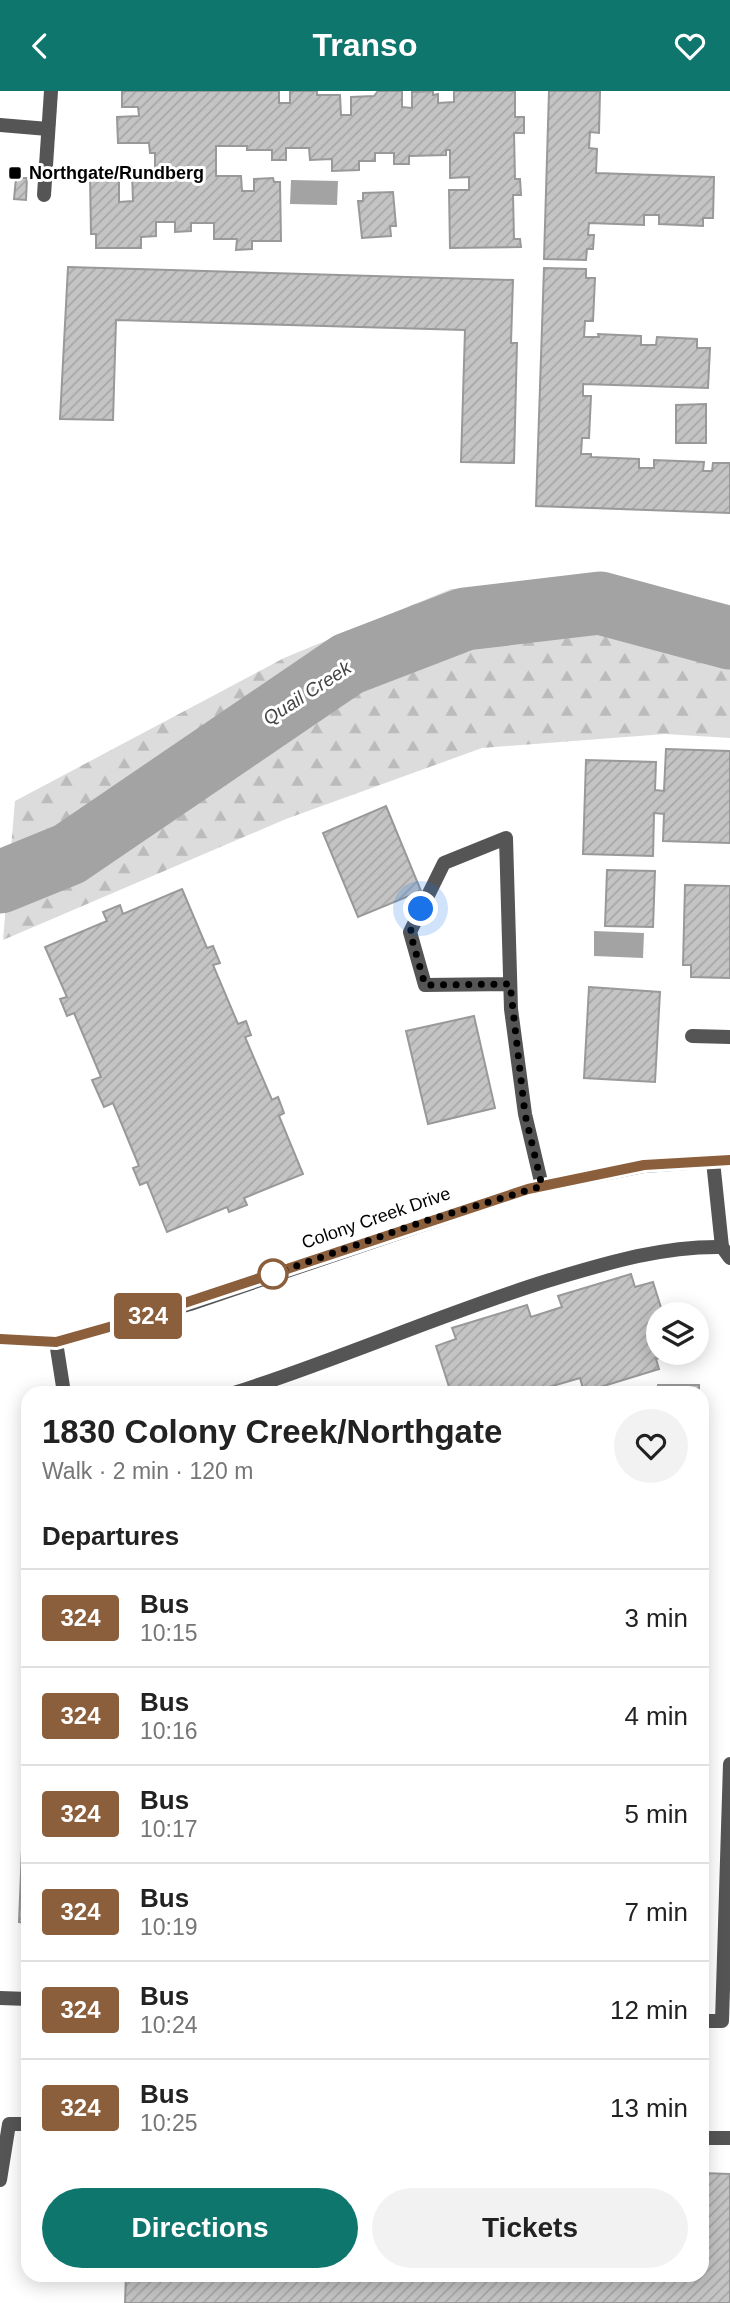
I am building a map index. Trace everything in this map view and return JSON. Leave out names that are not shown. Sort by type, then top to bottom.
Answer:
[{"type":"street","points":[[44,195],[51,91]]},
{"type":"street","points":[[0,125],[48,129]]},
{"type":"street","points":[[510,984],[425,985],[410,932],[444,863],[506,838],[510,984],[525,1114],[542,1186]]},
{"type":"street","points":[[692,1036],[730,1037]]},
{"type":"street","name":"Colony Creek Drive","points":[[0,1339],[56,1342],[190,1304],[422,1222],[542,1186],[644,1165],[730,1160]]},
{"type":"street","points":[[256,1386],[301,1372],[466,1306],[612,1261],[681,1246],[726,1253],[713,1161]]},
{"type":"street","points":[[56,1342],[63,1386]]},
{"type":"street","points":[[709,2021],[722,2021],[730,1764]]},
{"type":"street","points":[[0,1998],[21,1999]]},
{"type":"street","points":[[0,2180],[9,2124],[21,2125]]},
{"type":"street","points":[[709,2138],[730,2139]]},
{"type":"green space","points":[[644,584],[730,605],[730,738],[665,734],[482,748],[286,819],[3,940],[15,801],[284,658],[451,589]]},
{"type":"shaded area","points":[[291,180],[338,181],[337,205],[290,204]]},
{"type":"shaded area","points":[[594,931],[644,933],[643,958],[594,956]]},
{"type":"building","points":[[122,91],[279,91],[279,103],[290,103],[290,91],[317,91],[317,95],[340,95],[341,115],[351,115],[351,97],[374,96],[378,91],[402,91],[402,107],[412,108],[412,92],[433,91],[433,95],[438,94],[438,103],[454,102],[454,91],[515,91],[515,117],[524,117],[524,133],[514,133],[515,179],[520,179],[521,195],[513,195],[514,239],[520,239],[521,247],[450,248],[449,190],[469,190],[469,177],[450,178],[450,150],[446,150],[446,155],[409,156],[409,164],[394,164],[394,153],[375,153],[375,161],[359,161],[359,170],[332,171],[332,159],[310,160],[309,148],[286,148],[286,160],[272,160],[272,150],[247,150],[247,146],[216,146],[216,176],[241,176],[242,191],[254,191],[254,179],[273,178],[274,182],[280,182],[281,241],[252,241],[252,249],[236,250],[237,239],[214,239],[214,223],[191,223],[191,231],[175,232],[175,222],[156,222],[156,236],[141,237],[141,248],[96,248],[96,234],[91,234],[90,175],[119,172],[119,202],[133,201],[132,173],[155,173],[155,153],[150,153],[149,143],[118,143],[117,117],[139,116],[138,107],[122,107]]},
{"type":"building","points":[[549,91],[600,91],[599,133],[590,132],[589,148],[597,149],[596,173],[714,177],[713,218],[703,218],[703,226],[659,224],[659,215],[644,215],[644,225],[589,223],[588,235],[594,235],[593,249],[587,249],[586,260],[544,259]]},
{"type":"building","points":[[16,178],[27,178],[26,200],[14,199]]},
{"type":"building","points":[[393,192],[396,226],[390,226],[391,236],[362,238],[358,201],[363,201],[363,193]]},
{"type":"building","points":[[68,267],[513,280],[511,343],[517,343],[514,463],[461,462],[465,330],[116,320],[113,420],[60,419]]},
{"type":"building","points":[[544,268],[586,269],[586,278],[595,278],[593,321],[585,321],[584,337],[599,337],[598,334],[641,336],[641,345],[656,345],[657,337],[697,339],[697,348],[710,348],[708,388],[583,384],[583,396],[591,396],[589,438],[582,438],[581,454],[591,454],[591,457],[639,459],[639,468],[654,468],[654,460],[704,462],[703,471],[712,471],[713,463],[730,463],[730,513],[536,506]]},
{"type":"building","points":[[706,404],[706,443],[676,443],[676,405]]},
{"type":"building","points":[[666,749],[730,751],[730,843],[663,841],[664,814],[654,813],[653,856],[583,854],[586,760],[656,762],[655,790],[664,791]]},
{"type":"building","points":[[386,806],[421,891],[358,917],[323,833]]},
{"type":"building","points":[[607,870],[655,871],[653,927],[605,926]]},
{"type":"building","points":[[685,885],[730,886],[730,978],[691,977],[691,965],[683,965]]},
{"type":"building","points":[[182,889],[207,948],[213,946],[220,963],[213,965],[238,1024],[246,1021],[251,1035],[245,1037],[272,1100],[278,1097],[284,1113],[279,1116],[303,1174],[244,1198],[247,1205],[229,1212],[227,1207],[167,1232],[147,1182],[140,1185],[133,1168],[139,1166],[113,1103],[104,1107],[92,1080],[101,1077],[74,1013],[67,1016],[60,999],[67,997],[45,947],[107,921],[103,912],[120,905],[123,914]]},
{"type":"building","points":[[589,987],[660,992],[655,1082],[584,1078]]},
{"type":"building","points":[[474,1016],[495,1108],[428,1124],[406,1031]]},
{"type":"building","points":[[631,1274],[635,1287],[653,1282],[659,1302],[646,1302],[646,1365],[658,1365],[659,1369],[604,1386],[582,1386],[580,1378],[552,1386],[449,1386],[436,1346],[456,1339],[452,1328],[527,1305],[531,1317],[562,1307],[558,1296]]},
{"type":"building","points":[[658,1385],[699,1385],[699,1386]]},
{"type":"building","points":[[21,1873],[21,1922],[19,1922]]},
{"type":"building","points":[[709,2173],[730,2174],[730,2303],[125,2303],[126,2282],[709,2282]]},
{"type":"waterway","name":"Quail Creek","points":[[0,882],[69,854],[348,664],[465,619],[600,603],[730,638]]},
{"type":"bus line","name":"324","points":[[0,1339],[56,1342],[127,1322],[190,1304],[422,1222],[528,1189],[644,1165],[730,1160]]},
{"type":"place","name":"Northgate/Rundberg","points":[[15,173]]},
{"type":"route","points":[[273,1274],[422,1222],[542,1186],[525,1114],[510,1009],[510,984],[425,985],[410,932],[421,909]]}]
